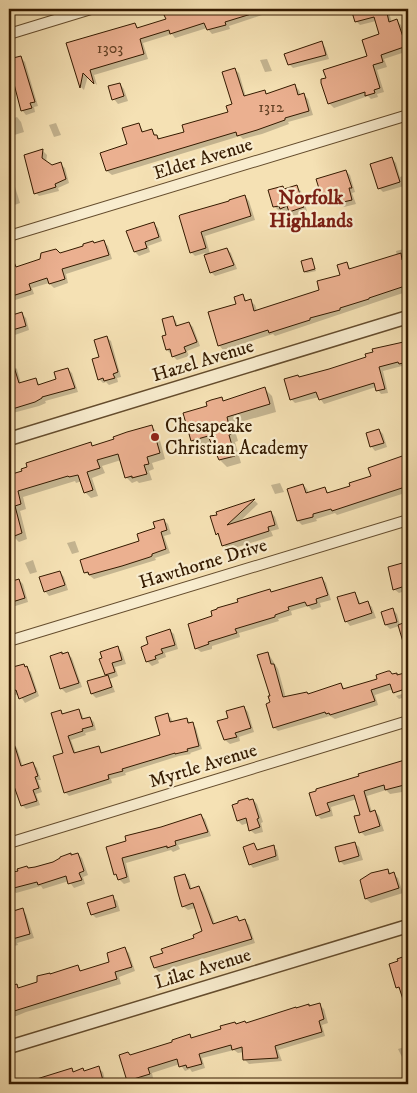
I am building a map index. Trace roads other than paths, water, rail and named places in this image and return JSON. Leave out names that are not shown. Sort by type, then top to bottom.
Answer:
[{"type":"street","points":[[9,34],[91,9]]},
{"type":"street","name":"Elder Avenue","points":[[9,236],[408,115]]},
{"type":"street","name":"Hazel Avenue","points":[[9,439],[408,317]]},
{"type":"street","name":"Hawthorne Drive","points":[[9,641],[408,520]]},
{"type":"street","name":"Myrtle Avenue","points":[[9,843],[408,721]]},
{"type":"street","name":"Lilac Avenue","points":[[9,1047],[408,926]]},
{"type":"place","name":"Chesapeake Christian Academy","points":[[155,437]]},
{"type":"district","name":"Norfolk Highlands","points":[[311,210]]}]
